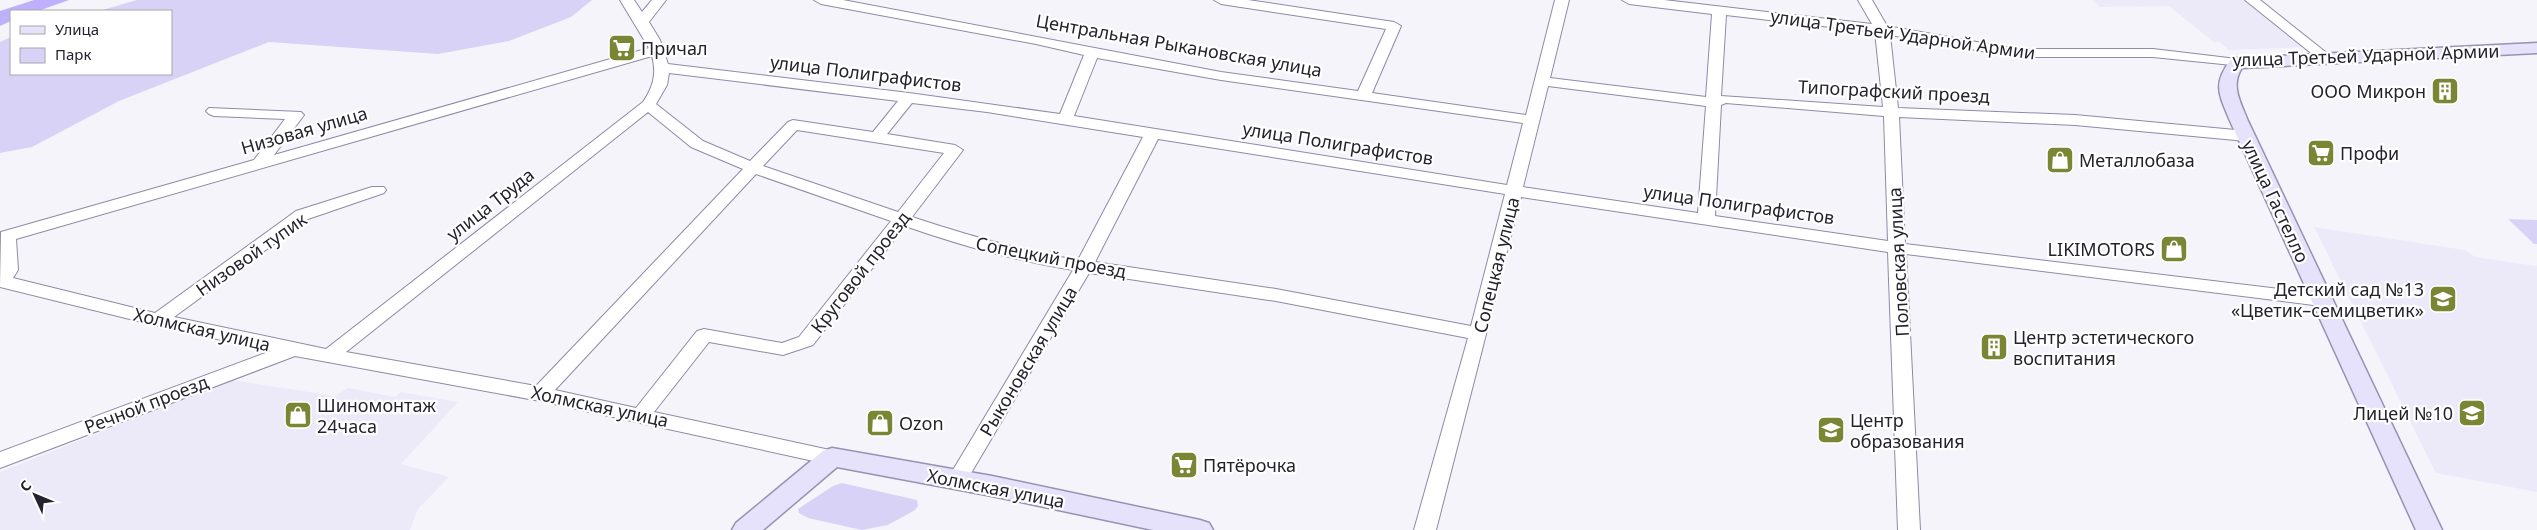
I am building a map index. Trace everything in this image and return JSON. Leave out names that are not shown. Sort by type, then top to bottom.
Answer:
[{"type":"main road","name":"улица Третьей Ударной Армии","points":[[2238,63],[2537,48]]},
{"type":"main road","name":"улица Гастелло","points":[[2238,63],[2228,74],[2225,85],[2246,136],[2321,300],[2429,530]]},
{"type":"main road","name":"Холмская улица","points":[[832,457],[958,480],[1200,530]]},
{"type":"main road","points":[[745,530],[832,457]]},
{"type":"street","points":[[627,0],[642,22],[657,50],[662,71]]},
{"type":"street","points":[[642,22],[659,0]]},
{"type":"street","name":"Центральная Рыкановская улица","points":[[822,0],[869,4],[1092,53],[1222,76],[1531,120]]},
{"type":"street","points":[[1221,0],[1394,26],[1364,95]]},
{"type":"street","name":"Сопецкая улица","points":[[1425,530],[1478,334],[1562,0]]},
{"type":"street","name":"улица Третьей Ударной Армии","points":[[1629,0],[1882,29],[2016,54],[2152,53],[2238,63]]},
{"type":"street","name":"Половская улица","points":[[1865,0],[1882,29],[1891,112],[1909,530]]},
{"type":"street","points":[[2252,0],[2326,58]]},
{"type":"street","points":[[1706,220],[1719,10]]},
{"type":"street","name":"Низовая улица","points":[[1,281],[9,270],[7,236],[657,50]]},
{"type":"street","points":[[1064,120],[1092,53]]},
{"type":"street","name":"улица Полиграфистов","points":[[662,71],[909,97],[1514,191],[1898,248],[2321,300]]},
{"type":"street","name":"улица Труда","points":[[330,356],[648,105],[660,86],[662,71]]},
{"type":"street","name":"Типографский проезд","points":[[1541,81],[1712,102],[1726,99],[1891,112],[2075,120],[2246,136]]},
{"type":"street","points":[[877,137],[909,97]]},
{"type":"street","name":"Сопецкий проезд","points":[[648,105],[697,144],[754,168],[960,239],[1049,261],[1276,295],[1478,334]]},
{"type":"street","points":[[214,111],[296,114],[259,164]]},
{"type":"street","name":"Круговой проезд","points":[[540,394],[793,125],[955,150],[806,341],[783,349],[704,335],[641,415]]},
{"type":"street","name":"Рыконовская улица","points":[[958,480],[1084,266],[1152,135]]},
{"type":"street","name":"Низовой тупик","points":[[158,320],[302,215],[378,190]]},
{"type":"street","name":"Холмская улица","points":[[1,281],[158,320],[292,349],[540,394],[832,457]]},
{"type":"street","name":"Речной проезд","points":[[0,460],[292,349]]},
{"type":"shaded area","points":[[34,0],[69,0],[41,10],[10,10],[10,21],[0,26],[0,11]]},
{"type":"shaded area","points":[[2093,0],[2244,0],[2304,47],[2229,50],[2218,41],[2215,43],[2169,6],[2100,7]]},
{"type":"shaded area","points":[[2314,227],[2465,250],[2475,257],[2537,266],[2537,492],[2436,473]]},
{"type":"shaded area","points":[[232,380],[335,396],[348,388],[395,397],[401,392],[458,402],[401,464],[449,477],[418,509],[410,530],[0,530],[0,472]]},
{"type":"green space","points":[[137,0],[592,0],[571,17],[509,41],[438,54],[269,42],[119,101],[32,147],[0,153],[0,42],[10,37],[10,75],[172,75],[172,10],[102,10]]},
{"type":"green space","points":[[2508,219],[2537,220],[2537,244],[2534,244]]},
{"type":"green space","points":[[842,483],[917,500],[918,506],[915,510],[888,525],[862,530],[808,518],[799,513],[798,509],[833,486]]},
{"type":"place","name":"Причал","points":[[622,48]]},
{"type":"place","name":"ООО Микрон","points":[[2445,91]]},
{"type":"place","name":"Профи","points":[[2321,153]]},
{"type":"place","name":"Металлобаза","points":[[2060,160]]},
{"type":"place","name":"LIKIMOTORS","points":[[2174,249]]},
{"type":"place","name":"Детский сад №13 «Цветик–семицветик»","points":[[2443,299]]},
{"type":"place","name":"Центр эстетического воспитания","points":[[1994,347]]},
{"type":"place","name":"Лицей №10","points":[[2472,413]]},
{"type":"place","name":"Шиномонтаж 24часа","points":[[298,415]]},
{"type":"place","name":"Ozon","points":[[880,423]]},
{"type":"place","name":"Центр образования","points":[[1831,430]]},
{"type":"place","name":"Пятёрочка","points":[[1184,465]]}]
